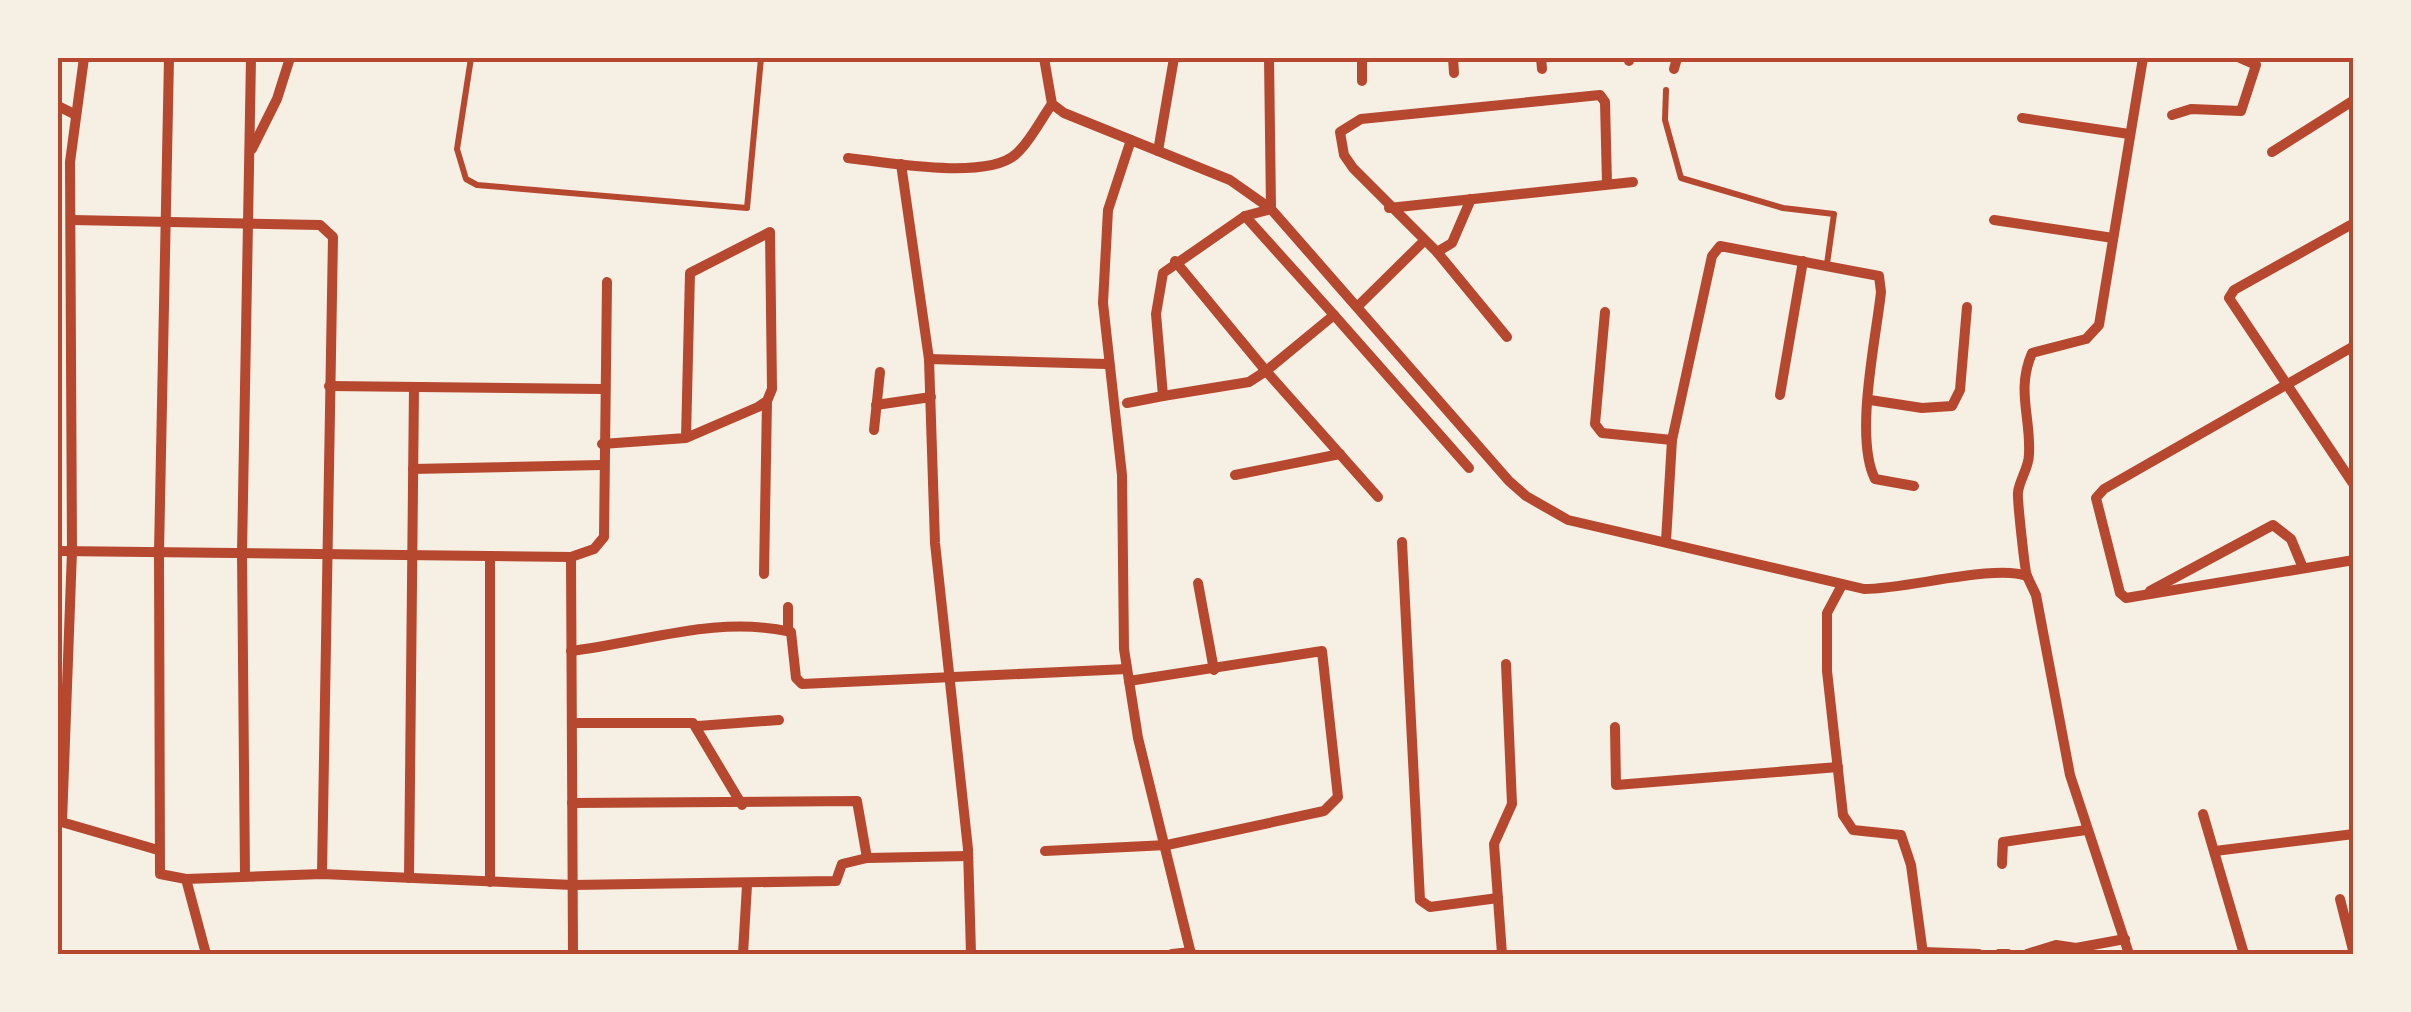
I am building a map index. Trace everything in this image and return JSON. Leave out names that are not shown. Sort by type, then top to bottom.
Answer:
[{"type":"street","points":[[84,58],[74,114],[70,186],[72,551],[63,627],[60,822],[158,850]]},
{"type":"street","points":[[169,58],[159,552],[158,850],[162,875],[186,879],[322,874],[573,885],[746,885],[836,881],[842,864],[866,858],[968,856]]},
{"type":"street","points":[[245,876],[242,553],[251,58]]},
{"type":"street","points":[[250,152],[290,58]]},
{"type":"street","points":[[848,158],[950,168],[1014,158],[1052,104],[1044,58]]},
{"type":"street","points":[[1158,150],[1174,58]]},
{"type":"street","points":[[1268,58],[1271,209]]},
{"type":"street","points":[[1362,58],[1362,81]]},
{"type":"street","points":[[1453,58],[1454,72]]},
{"type":"street","points":[[2129,954],[2101,859],[2086,830],[2061,732],[2036,595],[2021,564],[2025,539],[2017,496],[2030,452],[2023,413],[2024,372],[2032,353],[2086,339],[2096,332],[2143,58]]},
{"type":"street","points":[[2172,115],[2191,109],[2241,111],[2256,65],[2240,58]]},
{"type":"street","points":[[1507,338],[1438,252],[1422,242],[1388,208],[1344,154],[1340,132],[1347,124],[1600,96],[1604,102],[1607,184]]},
{"type":"street","points":[[2272,152],[2354,100]]},
{"type":"street","points":[[1052,104],[1230,180],[1271,209],[1526,496],[1568,520],[1597,530],[1666,541],[1842,585],[1900,589],[2006,571],[2027,576]]},
{"type":"street","points":[[58,106],[74,114]]},
{"type":"street","points":[[2022,118],[2129,134]]},
{"type":"street","points":[[1130,140],[1108,210],[1103,303],[1122,475],[1128,675],[1146,773],[1191,953],[1172,954]]},
{"type":"street","points":[[901,164],[929,359],[936,543],[968,856],[971,954]]},
{"type":"street","points":[[1388,208],[1633,182]]},
{"type":"street","points":[[58,191],[70,186]]},
{"type":"street","points":[[1438,252],[1452,243],[1472,199]]},
{"type":"street","points":[[1164,396],[1157,290],[1163,273],[1175,261],[1245,216],[1271,209]]},
{"type":"street","points":[[1245,216],[1468,468]]},
{"type":"street","points":[[72,220],[320,225],[333,237],[322,874]]},
{"type":"street","points":[[1994,220],[2113,238]]},
{"type":"street","points":[[2354,223],[2234,290],[2229,298],[2354,485]]},
{"type":"street","points":[[686,438],[690,273],[770,232],[772,390],[767,401],[764,574]]},
{"type":"street","points":[[1359,305],[1422,242]]},
{"type":"street","points":[[1666,541],[1672,440],[1716,249],[1725,246],[1874,273],[1880,282],[1868,454],[1875,479],[1914,486]]},
{"type":"street","points":[[1780,396],[1803,260]]},
{"type":"street","points":[[1175,261],[1378,497]]},
{"type":"street","points":[[58,551],[571,556],[594,550],[604,537],[602,444],[607,282]]},
{"type":"street","points":[[1870,400],[1922,408],[1952,406],[1960,390],[1967,307]]},
{"type":"street","points":[[1606,312],[1595,424],[1602,433],[1672,440]]},
{"type":"street","points":[[1127,403],[1249,382],[1334,315]]},
{"type":"street","points":[[2354,346],[2099,493],[2098,512],[2120,593],[2126,598],[2354,560]]},
{"type":"street","points":[[929,359],[1107,364]]},
{"type":"street","points":[[874,430],[880,372]]},
{"type":"street","points":[[329,386],[604,389]]},
{"type":"street","points":[[409,878],[414,387]]},
{"type":"street","points":[[876,405],[931,397]]},
{"type":"street","points":[[602,444],[686,438],[767,401]]},
{"type":"street","points":[[1235,475],[1340,454]]},
{"type":"street","points":[[413,469],[602,465]]},
{"type":"street","points":[[2143,595],[2272,525],[2291,539],[2302,568]]},
{"type":"street","points":[[1402,542],[1420,900],[1430,907],[1498,898]]},
{"type":"street","points":[[490,556],[490,882]]},
{"type":"street","points":[[571,556],[574,954]]},
{"type":"street","points":[[1198,582],[1214,670]]},
{"type":"street","points":[[1842,585],[1827,613],[1827,670],[1848,827],[1901,835],[1911,865],[1923,953],[1978,954]]},
{"type":"street","points":[[788,607],[796,678],[802,684],[1214,670],[1322,651],[1338,796],[1324,810],[1167,845],[1045,851]]},
{"type":"street","points":[[572,651],[699,628],[788,631]]},
{"type":"street","points":[[1502,954],[1495,837],[1512,804],[1506,664]]},
{"type":"street","points":[[572,723],[698,726],[780,720]]},
{"type":"street","points":[[698,726],[742,805]]},
{"type":"street","points":[[1615,726],[1616,785],[1838,766]]},
{"type":"street","points":[[572,803],[742,805],[857,801],[866,858]]},
{"type":"street","points":[[2203,814],[2244,954]]},
{"type":"street","points":[[2002,864],[2004,842],[2086,830]]},
{"type":"street","points":[[2215,852],[2354,834]]},
{"type":"street","points":[[186,879],[206,954]]},
{"type":"street","points":[[742,954],[746,885]]},
{"type":"street","points":[[2340,899],[2353,948]]},
{"type":"street","points":[[2027,954],[2056,945],[2076,948],[2125,939]]},
{"type":"street","points":[[1999,954],[2008,954]]},
{"type":"lane","points":[[471,58],[457,150],[466,179],[477,185],[748,208],[761,58]]},
{"type":"lane","points":[[1666,90],[1665,120],[1680,178],[1783,208],[1834,214],[1826,264]]}]
